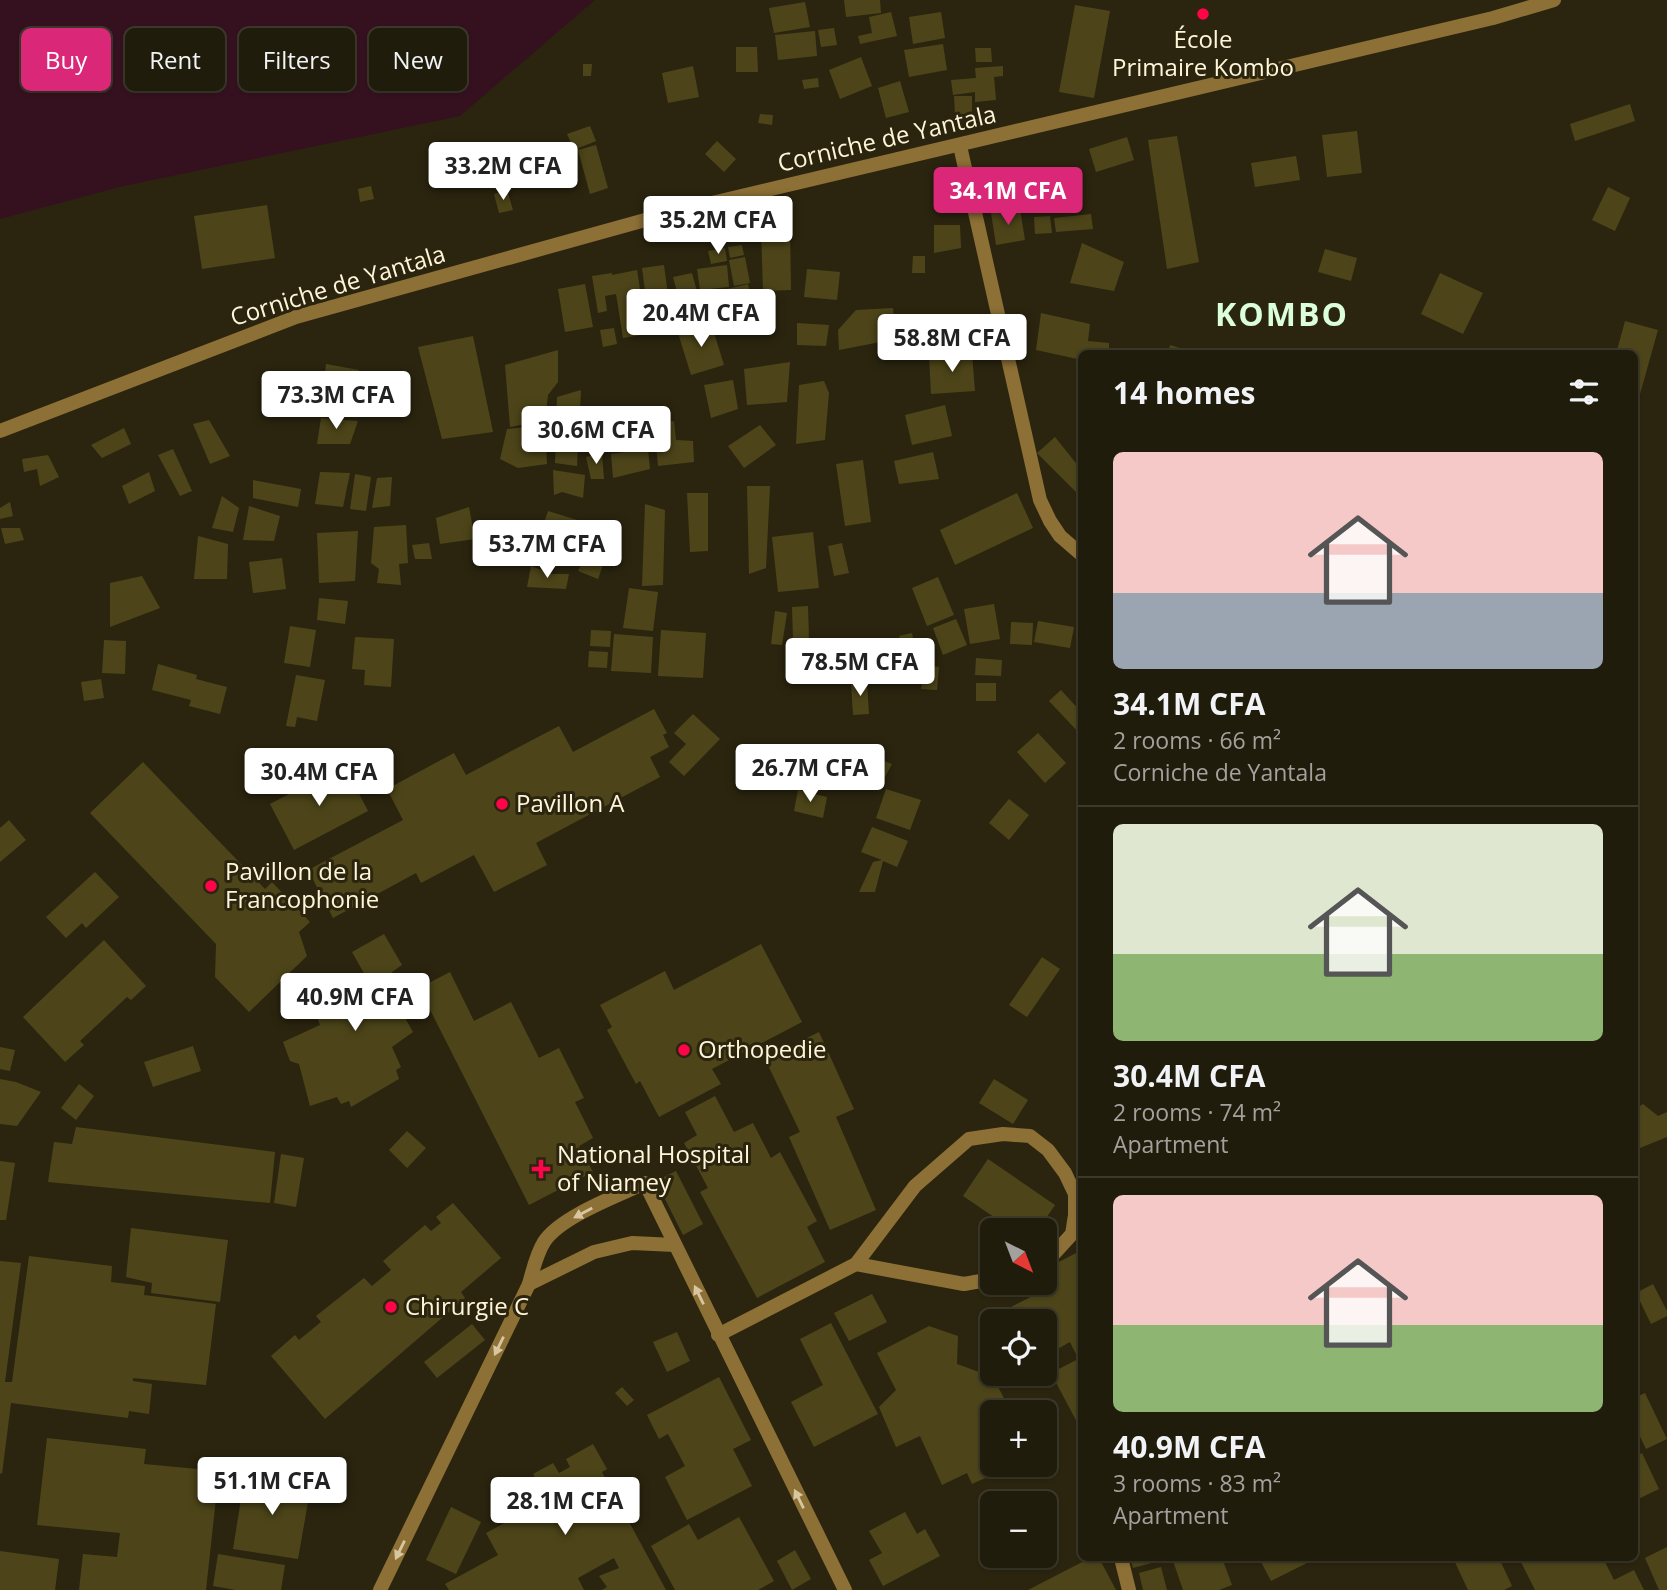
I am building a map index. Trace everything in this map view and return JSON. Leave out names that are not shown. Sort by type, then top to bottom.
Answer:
[{"type":"street","name":"Corniche de Yantala","points":[[0,431],[296,317],[674,212],[1493,18],[1555,0]]},
{"type":"street","points":[[960,146],[1040,500],[1060,536],[1078,552]]},
{"type":"street","points":[[718,1335],[856,1264],[915,1186],[969,1139],[1003,1134],[1030,1136],[1048,1150],[1065,1173],[1075,1194],[1072,1234],[1057,1250]]},
{"type":"street","points":[[380,1590],[529,1284],[546,1239],[564,1223],[645,1183],[845,1590]]},
{"type":"street","points":[[529,1284],[594,1252],[632,1243],[675,1245]]},
{"type":"street","points":[[856,1264],[964,1284],[980,1281]]},
{"type":"street","points":[[1122,1561],[1129,1590]]},
{"type":"shaded area","points":[[0,0],[595,0],[460,116],[124,186],[0,219]]},
{"type":"building","points":[[844,0],[880,0],[881,13],[846,17]]},
{"type":"building","points":[[805,2],[810,27],[774,33],[769,8]]},
{"type":"building","points":[[1075,5],[1110,11],[1094,98],[1059,92]]},
{"type":"building","points":[[891,12],[897,36],[860,44],[858,36],[872,33],[869,17]]},
{"type":"building","points":[[941,12],[945,38],[913,44],[909,17]]},
{"type":"building","points":[[834,28],[837,45],[821,47],[818,30]]},
{"type":"building","points":[[815,31],[817,56],[778,60],[775,35]]},
{"type":"building","points":[[943,44],[947,70],[909,77],[904,50]]},
{"type":"building","points":[[736,47],[757,47],[758,72],[736,72]]},
{"type":"building","points":[[975,48],[991,48],[992,62],[976,62]]},
{"type":"building","points":[[861,57],[872,86],[840,99],[829,70]]},
{"type":"building","points":[[583,64],[592,64],[591,76],[583,76]]},
{"type":"building","points":[[693,66],[699,97],[668,103],[662,73]]},
{"type":"building","points":[[1003,66],[1003,76],[994,77],[996,100],[975,102],[975,92],[953,95],[951,80],[976,78],[975,68]]},
{"type":"building","points":[[818,78],[819,87],[804,89],[802,80]]},
{"type":"building","points":[[900,81],[909,112],[886,118],[878,88]]},
{"type":"building","points":[[954,96],[972,96],[972,114],[955,115]]},
{"type":"building","points":[[1630,104],[1635,121],[1575,141],[1570,124]]},
{"type":"building","points":[[760,114],[773,115],[772,125],[758,123]]},
{"type":"building","points":[[590,126],[596,141],[574,150],[567,134]]},
{"type":"building","points":[[1357,131],[1362,173],[1327,177],[1322,135]]},
{"type":"building","points":[[1177,136],[1199,262],[1167,269],[1148,140]]},
{"type":"building","points":[[1127,137],[1134,160],[1096,172],[1089,149]]},
{"type":"building","points":[[717,141],[736,159],[724,172],[705,154]]},
{"type":"building","points":[[596,145],[608,188],[590,194],[578,150]]},
{"type":"building","points":[[1296,156],[1300,180],[1255,187],[1251,163]]},
{"type":"building","points":[[371,186],[374,199],[360,202],[358,189]]},
{"type":"building","points":[[1608,187],[1630,198],[1615,231],[1592,220]]},
{"type":"building","points":[[507,190],[513,210],[499,213],[494,194]]},
{"type":"building","points":[[267,205],[275,258],[202,269],[194,216]]},
{"type":"building","points":[[1020,209],[1025,240],[996,245],[991,213]]},
{"type":"building","points":[[1091,214],[1093,229],[1056,232],[1054,218]]},
{"type":"building","points":[[1050,216],[1052,233],[1035,234],[1034,217]]},
{"type":"building","points":[[934,225],[960,225],[961,248],[934,253]]},
{"type":"building","points":[[790,228],[791,290],[763,291],[761,229]]},
{"type":"building","points":[[1082,243],[1124,262],[1114,291],[1070,283]]},
{"type":"building","points":[[742,245],[744,255],[730,258],[728,247]]},
{"type":"building","points":[[725,248],[727,261],[711,264],[708,251]]},
{"type":"building","points":[[1325,249],[1357,258],[1351,281],[1318,272]]},
{"type":"building","points":[[913,256],[925,256],[925,273],[912,273]]},
{"type":"building","points":[[745,257],[750,283],[734,286],[729,260]]},
{"type":"building","points":[[664,265],[669,302],[647,306],[642,268]]},
{"type":"building","points":[[727,265],[729,287],[700,290],[697,269]]},
{"type":"building","points":[[807,269],[840,272],[837,300],[804,297]]},
{"type":"building","points":[[637,270],[647,334],[623,338],[616,294],[605,296],[607,311],[598,313],[592,276]]},
{"type":"building","points":[[692,273],[698,295],[679,299],[673,277]]},
{"type":"building","points":[[1440,273],[1483,293],[1463,334],[1421,314]]},
{"type":"building","points":[[585,284],[593,327],[565,332],[558,289]]},
{"type":"building","points":[[748,284],[754,309],[651,334],[645,309]]},
{"type":"building","points":[[893,308],[896,339],[839,350],[838,330],[856,310]]},
{"type":"building","points":[[1041,313],[1090,324],[1088,341],[1109,343],[1109,350],[1078,350],[1078,359],[1036,350]]},
{"type":"building","points":[[1625,321],[1658,330],[1640,394],[1638,350],[1617,350]]},
{"type":"building","points":[[711,323],[724,365],[691,375],[678,333]]},
{"type":"building","points":[[797,323],[829,325],[826,346],[797,345]]},
{"type":"building","points":[[614,328],[617,344],[603,347],[600,330]]},
{"type":"building","points":[[473,336],[493,432],[442,439],[418,347]]},
{"type":"building","points":[[1170,345],[1186,350],[1169,350]]},
{"type":"building","points":[[558,350],[558,382],[548,395],[545,423],[547,464],[518,468],[500,459],[507,429],[526,427],[526,424],[510,427],[505,365]]},
{"type":"building","points":[[972,353],[975,391],[931,394],[929,356]]},
{"type":"building","points":[[790,362],[787,402],[747,405],[744,369]]},
{"type":"building","points":[[326,364],[359,370],[357,408],[322,406]]},
{"type":"building","points":[[733,380],[738,409],[711,418],[704,385]]},
{"type":"building","points":[[824,381],[829,393],[825,440],[796,444],[799,385]]},
{"type":"building","points":[[581,390],[577,466],[555,463],[557,397]]},
{"type":"building","points":[[945,405],[952,436],[912,445],[905,415]]},
{"type":"building","points":[[321,418],[358,421],[350,444],[317,444]]},
{"type":"building","points":[[209,420],[230,456],[210,464],[193,424]]},
{"type":"building","points":[[674,421],[676,440],[693,441],[694,462],[658,466],[654,423]]},
{"type":"building","points":[[760,425],[776,445],[744,468],[728,446]]},
{"type":"building","points":[[124,428],[131,444],[102,458],[91,445]]},
{"type":"building","points":[[1055,437],[1078,466],[1078,494],[1037,453]]},
{"type":"building","points":[[173,449],[192,491],[180,496],[158,455]]},
{"type":"building","points":[[648,449],[650,469],[613,478],[611,454]]},
{"type":"building","points":[[933,452],[939,479],[899,484],[894,461]]},
{"type":"building","points":[[602,453],[604,479],[591,479],[586,457]]},
{"type":"building","points":[[48,455],[59,477],[40,486],[37,469],[24,472],[22,459]]},
{"type":"building","points":[[863,460],[871,522],[845,526],[836,464]]},
{"type":"building","points":[[553,470],[585,475],[583,498],[562,492],[554,495]]},
{"type":"building","points":[[149,472],[155,491],[129,504],[122,486]]},
{"type":"building","points":[[320,472],[350,473],[343,507],[315,504]]},
{"type":"building","points":[[355,474],[371,477],[366,511],[350,509]]},
{"type":"building","points":[[392,477],[390,506],[372,508],[377,478]]},
{"type":"building","points":[[253,480],[301,489],[298,507],[253,498]]},
{"type":"building","points":[[747,486],[770,486],[766,568],[749,574]]},
{"type":"building","points":[[687,493],[708,493],[708,551],[690,552]]},
{"type":"building","points":[[1017,493],[1033,528],[955,565],[940,530]]},
{"type":"building","points":[[222,496],[239,508],[233,532],[212,528]]},
{"type":"building","points":[[10,502],[13,516],[0,519],[0,508]]},
{"type":"building","points":[[645,504],[665,510],[663,585],[642,586]]},
{"type":"building","points":[[249,506],[280,516],[274,541],[243,540]]},
{"type":"building","points":[[469,507],[475,539],[440,544],[436,518]]},
{"type":"building","points":[[548,511],[587,523],[580,556],[537,543]]},
{"type":"building","points":[[406,525],[408,563],[399,564],[401,585],[377,583],[379,569],[371,563],[374,527]]},
{"type":"building","points":[[1,528],[20,528],[24,540],[5,544]]},
{"type":"building","points":[[358,531],[355,581],[319,583],[317,533]]},
{"type":"building","points":[[813,532],[819,588],[778,592],[772,537]]},
{"type":"building","points":[[198,536],[228,544],[227,579],[194,579]]},
{"type":"building","points":[[593,538],[611,543],[598,579],[578,571]]},
{"type":"building","points":[[429,543],[432,559],[415,559],[412,545]]},
{"type":"building","points":[[842,543],[849,573],[834,576],[828,546]]},
{"type":"building","points":[[282,558],[286,589],[253,593],[249,562]]},
{"type":"building","points":[[531,566],[552,574],[569,574],[566,589],[527,587]]},
{"type":"building","points":[[142,576],[160,608],[110,627],[110,583]]},
{"type":"building","points":[[938,577],[954,615],[927,626],[912,588]]},
{"type":"building","points":[[629,588],[658,592],[653,631],[623,628]]},
{"type":"building","points":[[319,598],[348,601],[345,624],[317,620]]},
{"type":"building","points":[[994,604],[1000,639],[970,644],[964,609]]},
{"type":"building","points":[[808,606],[809,639],[793,640],[792,607]]},
{"type":"building","points":[[775,611],[787,613],[782,645],[771,644]]},
{"type":"building","points":[[956,619],[967,645],[943,655],[933,628]]},
{"type":"building","points":[[1038,621],[1074,627],[1070,648],[1034,642]]},
{"type":"building","points":[[1011,622],[1033,623],[1032,645],[1010,644]]},
{"type":"building","points":[[290,626],[316,630],[310,667],[284,663]]},
{"type":"building","points":[[591,630],[611,631],[610,647],[590,646]]},
{"type":"building","points":[[661,630],[706,633],[703,678],[658,676]]},
{"type":"building","points":[[912,633],[918,664],[891,669],[886,643],[900,640],[899,636]]},
{"type":"building","points":[[614,634],[653,637],[651,673],[611,671]]},
{"type":"building","points":[[355,637],[394,639],[391,687],[364,685],[365,670],[352,669]]},
{"type":"building","points":[[104,640],[126,641],[125,674],[102,673]]},
{"type":"building","points":[[589,651],[608,652],[607,668],[588,667]]},
{"type":"building","points":[[976,658],[1002,660],[1001,676],[975,675]]},
{"type":"building","points":[[158,664],[197,675],[196,679],[227,687],[220,714],[189,706],[191,700],[152,690]]},
{"type":"building","points":[[924,665],[939,667],[937,690],[921,689]]},
{"type":"building","points":[[296,675],[325,680],[317,721],[297,717],[295,727],[286,726]]},
{"type":"building","points":[[101,679],[104,698],[84,701],[81,682]]},
{"type":"building","points":[[867,681],[869,714],[853,715],[851,682]]},
{"type":"building","points":[[976,683],[996,683],[996,701],[976,701]]},
{"type":"building","points":[[1061,690],[1078,709],[1078,732],[1049,701]]},
{"type":"building","name":"Pavillon A","points":[[654,709],[667,733],[663,735],[669,747],[650,757],[660,777],[536,843],[547,865],[494,892],[474,855],[421,883],[416,873],[333,918],[308,870],[403,820],[387,789],[454,753],[466,775],[559,726],[573,752]]},
{"type":"building","points":[[693,714],[720,739],[684,776],[669,762],[686,744],[674,733]]},
{"type":"building","points":[[1038,733],[1066,763],[1045,783],[1017,752]]},
{"type":"building","points":[[861,752],[892,764],[880,786],[849,780]]},
{"type":"building","name":"Pavillon de la Francophonie","points":[[143,762],[265,889],[272,882],[310,922],[299,932],[307,956],[249,1012],[215,977],[216,944],[90,813]]},
{"type":"building","points":[[344,765],[368,811],[294,850],[270,804]]},
{"type":"building","points":[[886,789],[921,800],[910,830],[876,818]]},
{"type":"building","points":[[798,790],[827,797],[823,818],[794,811]]},
{"type":"building","points":[[1009,799],[1029,815],[1009,840],[989,823]]},
{"type":"building","points":[[9,820],[26,840],[0,862],[0,828]]},
{"type":"building","points":[[872,827],[908,841],[897,867],[883,861],[875,892],[859,892],[873,862],[882,860],[861,852]]},
{"type":"building","points":[[95,872],[119,897],[86,928],[82,923],[66,938],[46,917]]},
{"type":"building","points":[[384,934],[402,965],[392,972],[407,1004],[399,1007],[413,1032],[392,1047],[401,1067],[396,1070],[399,1079],[351,1107],[349,1101],[341,1104],[337,1097],[310,1106],[299,1064],[290,1061],[283,1042],[320,1025],[315,1011],[319,998],[330,984],[344,981],[360,988],[370,984],[352,952]]},
{"type":"building","points":[[104,940],[146,986],[131,1000],[127,997],[80,1041],[84,1045],[65,1062],[23,1017]]},
{"type":"building","name":"Orthopedie","points":[[761,944],[802,1022],[712,1069],[721,1084],[659,1117],[640,1081],[636,1084],[607,1030],[612,1027],[600,1005],[665,971],[674,990]]},
{"type":"building","points":[[1042,957],[1060,969],[1027,1017],[1009,1005]]},
{"type":"building","points":[[450,972],[474,1021],[511,1002],[539,1058],[559,1048],[584,1098],[575,1102],[593,1138],[579,1146],[593,1172],[529,1205],[419,988]]},
{"type":"building","points":[[819,1032],[854,1109],[836,1117],[876,1210],[830,1230],[789,1137],[800,1132],[765,1059]]},
{"type":"building","points":[[193,1046],[201,1071],[153,1087],[144,1062]]},
{"type":"building","points":[[0,1047],[15,1050],[10,1071],[0,1069]]},
{"type":"building","points":[[0,1079],[41,1092],[17,1126],[0,1124]]},
{"type":"building","points":[[994,1079],[1028,1100],[1013,1124],[979,1103]]},
{"type":"building","points":[[79,1084],[94,1096],[76,1120],[61,1108]]},
{"type":"building","points":[[715,1096],[734,1132],[753,1123],[771,1158],[780,1152],[817,1221],[807,1227],[825,1262],[757,1298],[700,1192],[708,1188],[684,1143],[697,1135],[685,1112]]},
{"type":"building","points":[[1643,1104],[1658,1116],[1667,1112],[1667,1137],[1640,1148],[1638,1107]]},
{"type":"building","points":[[76,1127],[275,1152],[270,1203],[48,1182],[54,1142],[72,1144]]},
{"type":"building","points":[[407,1131],[426,1148],[407,1168],[389,1150]]},
{"type":"building","points":[[281,1154],[304,1158],[296,1207],[274,1203]]},
{"type":"building","points":[[988,1159],[1055,1205],[1046,1218],[995,1218],[963,1196]]},
{"type":"building","points":[[0,1161],[15,1163],[6,1220],[0,1220]]},
{"type":"building","points":[[676,1171],[703,1224],[683,1235],[656,1181]]},
{"type":"building","name":"Chirurgie C","points":[[453,1203],[501,1258],[461,1292],[465,1298],[325,1419],[271,1356],[295,1335],[299,1340],[321,1322],[316,1316],[364,1278],[372,1286],[391,1270],[383,1261],[425,1225],[431,1231],[441,1223],[436,1217]]},
{"type":"building","points":[[131,1228],[228,1240],[220,1302],[151,1293],[152,1283],[126,1277]]},
{"type":"building","points":[[1078,1252],[1078,1353],[1076,1354],[1070,1342],[1057,1349],[1057,1309],[1007,1309],[1034,1295],[1057,1295],[1057,1263]]},
{"type":"building","points":[[29,1256],[112,1266],[111,1282],[145,1286],[144,1295],[216,1304],[206,1385],[133,1378],[133,1381],[152,1384],[149,1414],[129,1411],[128,1418],[11,1403],[2,1474],[0,1261],[21,1263],[5,1382],[12,1382]]},
{"type":"building","points":[[1653,1284],[1667,1316],[1651,1324],[1638,1292]]},
{"type":"building","points":[[872,1294],[887,1322],[849,1341],[834,1313]]},
{"type":"building","points":[[831,1323],[878,1414],[814,1447],[791,1402],[823,1385],[800,1339]]},
{"type":"building","points":[[472,1324],[485,1340],[437,1378],[424,1362]]},
{"type":"building","points":[[929,1326],[958,1336],[957,1364],[980,1372],[980,1386],[998,1386],[1005,1400],[980,1400],[980,1477],[987,1477],[972,1484],[967,1473],[942,1485],[920,1436],[896,1447],[879,1407],[896,1390],[877,1353]]},
{"type":"building","points":[[677,1332],[690,1361],[667,1372],[653,1342]]},
{"type":"building","points":[[1078,1359],[1078,1424],[1057,1384],[1057,1370]]},
{"type":"building","points":[[719,1377],[751,1440],[733,1449],[752,1486],[687,1520],[665,1477],[685,1466],[668,1434],[659,1439],[647,1415]]},
{"type":"building","points":[[622,1387],[634,1400],[627,1406],[615,1393]]},
{"type":"building","points":[[1645,1393],[1667,1439],[1646,1449],[1638,1432],[1638,1396]]},
{"type":"building","points":[[47,1438],[146,1449],[144,1464],[219,1471],[206,1590],[79,1590],[83,1554],[117,1557],[120,1533],[37,1525]]},
{"type":"building","points":[[593,1444],[607,1469],[602,1472],[666,1590],[602,1590],[607,1587],[599,1576],[619,1568],[614,1558],[578,1578],[584,1590],[449,1590],[445,1584],[498,1555],[486,1533],[530,1509],[522,1495],[540,1486],[533,1474],[553,1463],[559,1473],[570,1467],[566,1459]]},
{"type":"building","points":[[1642,1453],[1659,1489],[1638,1499],[1638,1455]]},
{"type":"building","points":[[245,1474],[311,1485],[298,1559],[233,1549]]},
{"type":"building","points":[[451,1507],[481,1522],[456,1574],[426,1560]]},
{"type":"building","points":[[905,1512],[917,1534],[925,1529],[940,1556],[883,1586],[869,1560],[882,1553],[869,1531]]},
{"type":"building","points":[[739,1517],[774,1581],[758,1590],[675,1590],[651,1546],[689,1524],[698,1540]]},
{"type":"building","points":[[1667,1547],[1667,1590],[1659,1590],[1645,1558]]},
{"type":"building","points":[[795,1550],[811,1579],[792,1590],[777,1561]]},
{"type":"building","points":[[0,1551],[59,1559],[55,1590],[0,1590]]},
{"type":"building","points":[[218,1554],[285,1565],[281,1590],[236,1590],[213,1586]]},
{"type":"building","points":[[1084,1561],[1101,1561],[1116,1590],[1028,1590]]},
{"type":"building","points":[[1131,1561],[1159,1561],[1133,1568]]},
{"type":"building","points":[[1173,1561],[1223,1561],[1232,1585],[1219,1590],[1183,1590]]},
{"type":"building","points":[[1261,1561],[1311,1561],[1271,1581]]},
{"type":"building","points":[[1454,1561],[1500,1561],[1512,1586],[1504,1590],[1468,1590]]},
{"type":"building","points":[[1520,1561],[1604,1561],[1614,1580],[1634,1570],[1644,1590],[1535,1590]]},
{"type":"building","points":[[1161,1567],[1167,1590],[1143,1590],[1139,1573]]},
{"type":"place","name":"École Primaire Kombo","points":[[1203,14]]},
{"type":"place","name":"Pavillon A","points":[[502,804]]},
{"type":"place","name":"Pavillon de la Francophonie","points":[[211,886]]},
{"type":"place","name":"Orthopedie","points":[[684,1050]]},
{"type":"place","name":"National Hospital of Niamey","points":[[541,1169]]},
{"type":"place","name":"Chirurgie C","points":[[391,1307]]},
{"type":"district","name":"KOMBO","points":[[1282,315]]}]
